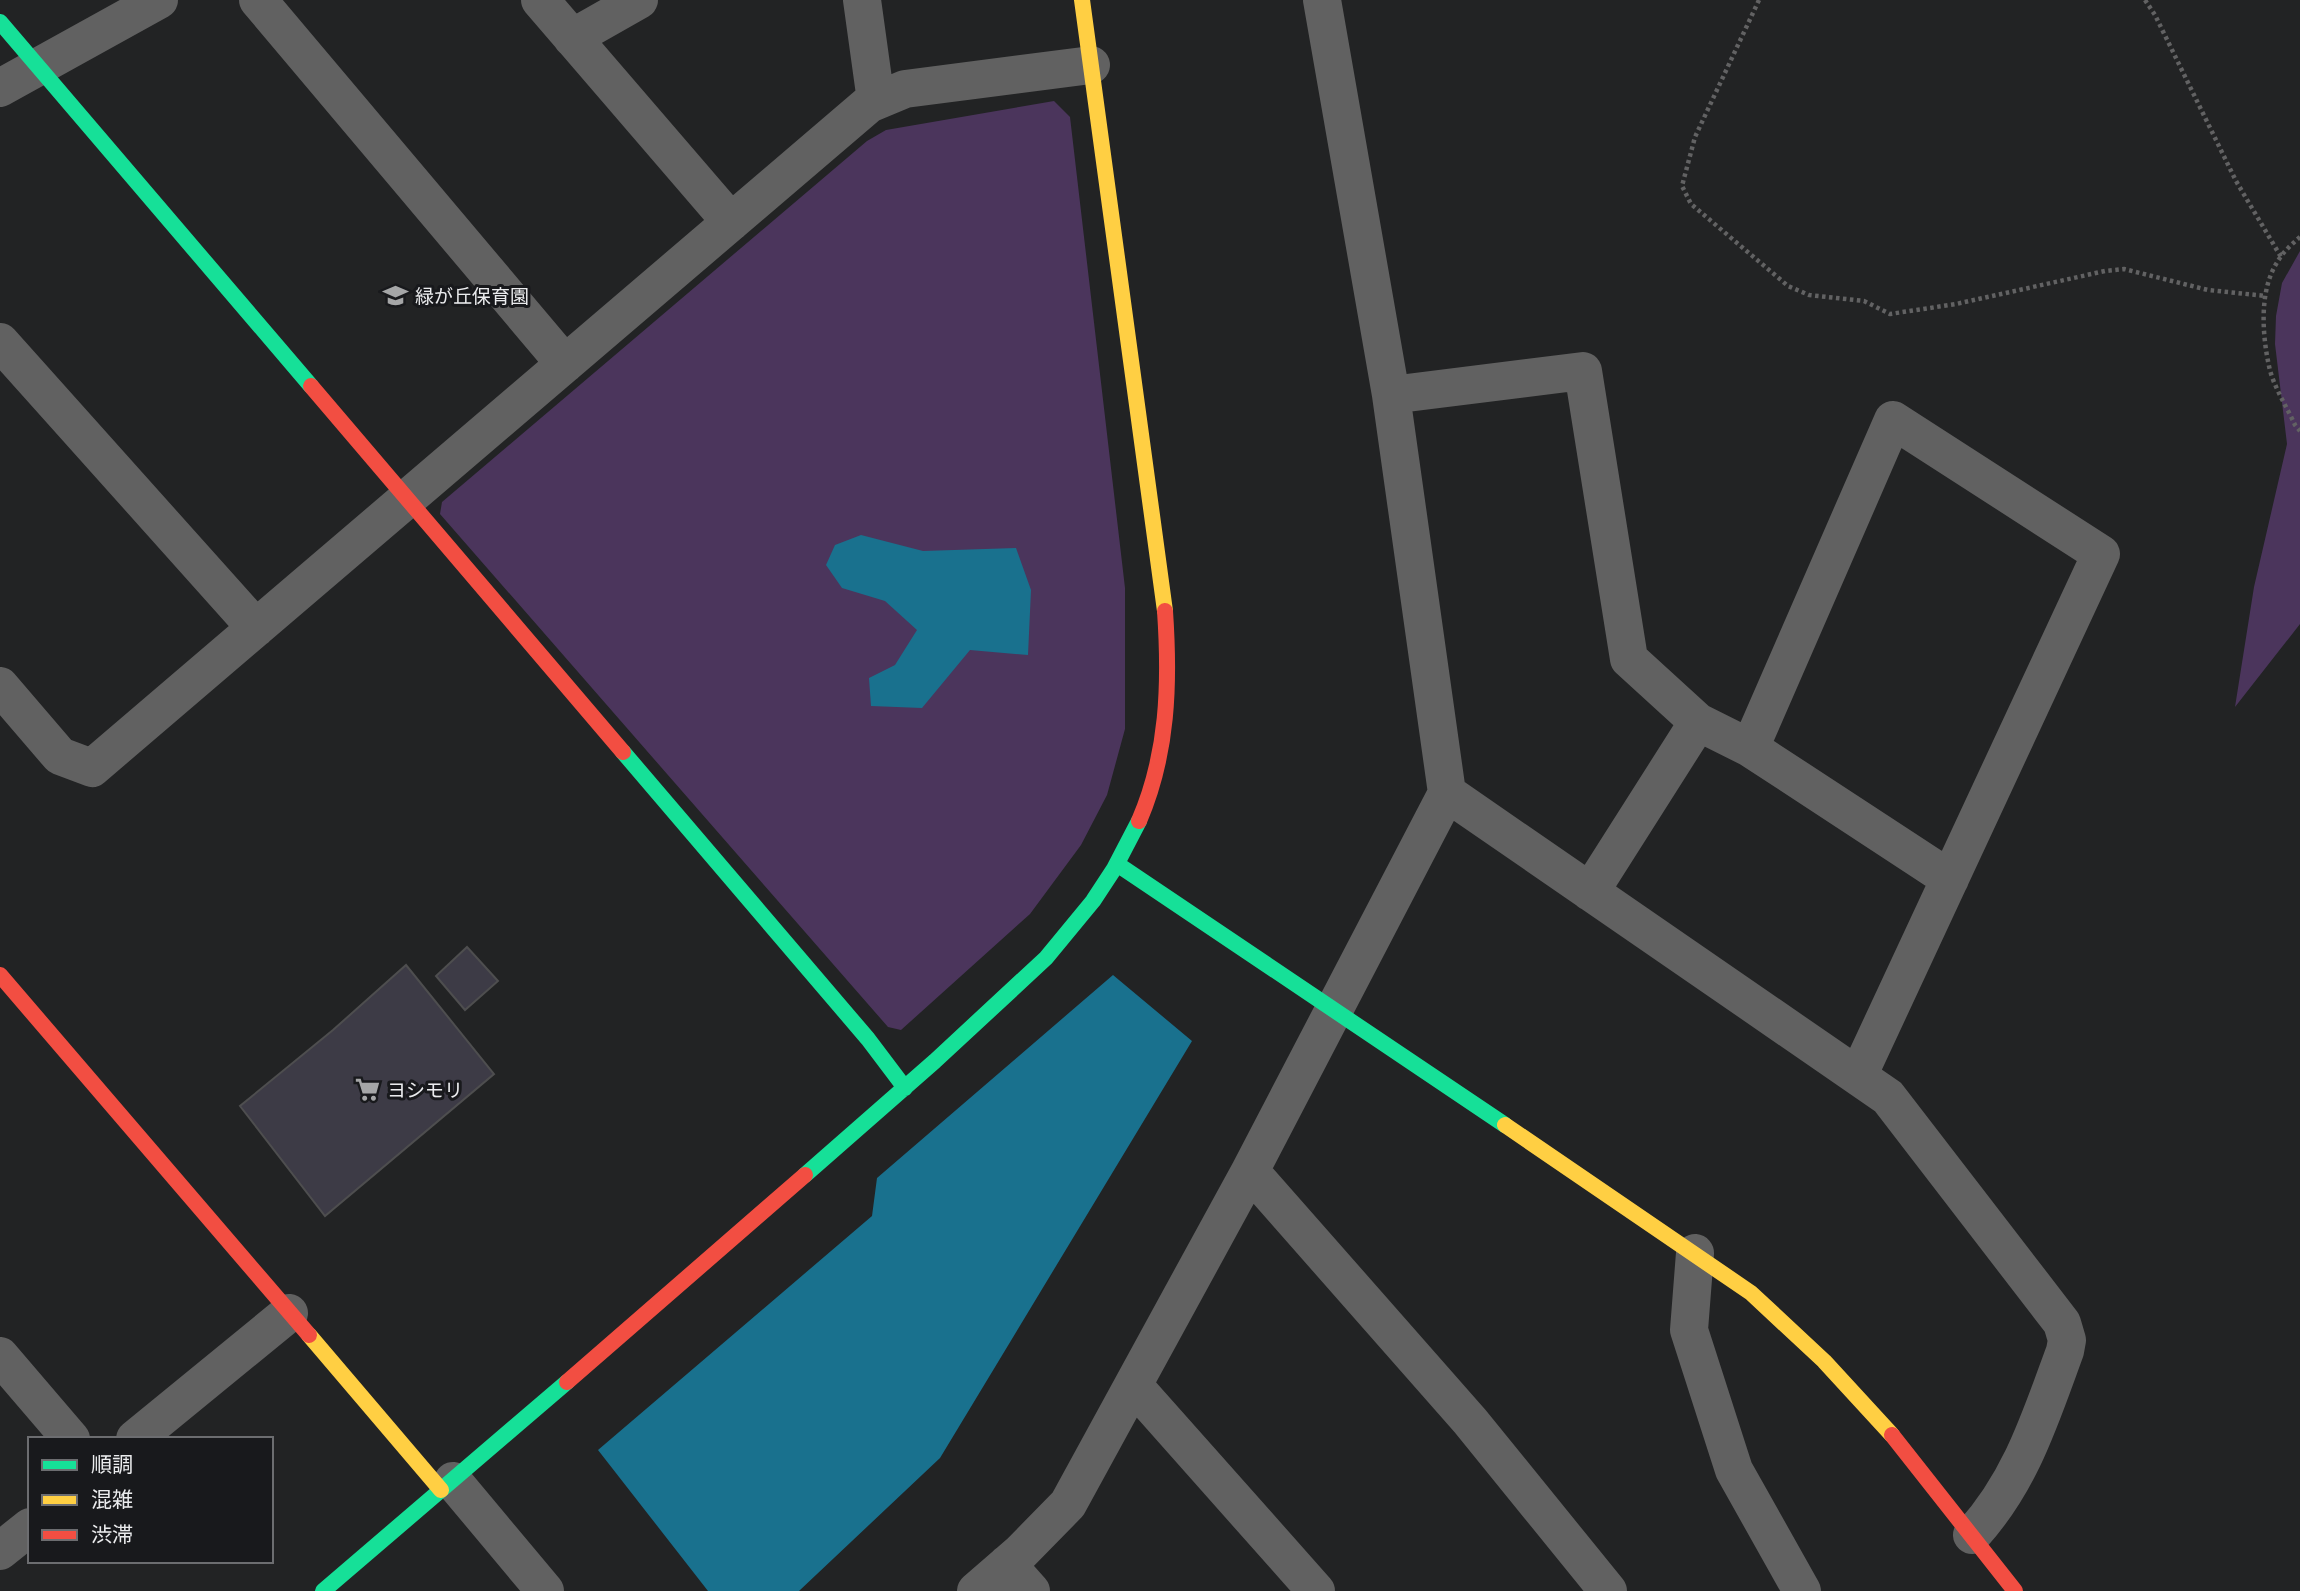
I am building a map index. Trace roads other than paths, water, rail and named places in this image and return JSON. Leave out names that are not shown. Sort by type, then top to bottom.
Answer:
[{"type":"street","points":[[0,88],[159,0]]},
{"type":"street","points":[[258,0],[565,364]]},
{"type":"street","points":[[540,0],[731,222]]},
{"type":"street","points":[[572,38],[639,0]]},
{"type":"street","points":[[862,0],[876,101]]},
{"type":"street","points":[[323,1591],[905,1088],[1057,946],[1091,904],[1117,864],[1140,820],[1160,763],[1168,699],[1163,582],[1082,0]]},
{"type":"street","points":[[976,1591],[1019,1577],[1068,1504],[1250,1171],[1447,793],[1391,394],[1322,0]]},
{"type":"street","points":[[0,22],[868,1039],[905,1088]]},
{"type":"street","points":[[0,686],[60,756],[92,768],[869,104],[905,89],[1091,65]]},
{"type":"street","points":[[0,342],[256,628]]},
{"type":"street","points":[[1391,394],[1583,371],[1629,659],[1698,722],[1750,748],[1950,879]]},
{"type":"street","points":[[1750,748],[1893,420],[2101,554],[1858,1076]]},
{"type":"street","points":[[1590,892],[1698,722]]},
{"type":"street","points":[[1447,793],[1888,1097],[2055,1312],[2065,1331],[2065,1351],[2028,1450],[2002,1499],[1972,1535]]},
{"type":"street","points":[[1117,864],[1695,1253],[1758,1299],[1864,1401],[1931,1481],[2015,1591]]},
{"type":"street","points":[[0,975],[289,1313],[545,1591]]},
{"type":"street","points":[[1250,1171],[1470,1421],[1608,1591]]},
{"type":"street","points":[[1695,1253],[1689,1330],[1734,1470],[1802,1591]]},
{"type":"street","points":[[137,1437],[289,1313]]},
{"type":"street","points":[[0,1356],[69,1437]]},
{"type":"street","points":[[1134,1386],[1316,1591]]},
{"type":"street","points":[[0,1551],[28,1529]]},
{"type":"water","points":[[861,535],[923,551],[1016,548],[1031,590],[1028,655],[970,650],[922,708],[871,706],[869,678],[895,665],[917,630],[885,601],[842,588],[826,565],[835,545]]},
{"type":"water","points":[[1113,975],[1192,1041],[940,1458],[799,1591],[708,1591],[598,1450],[872,1216],[877,1178]]},
{"type":"place","name":"緑が丘保育園","points":[[395,296]]},
{"type":"place","name":"ヨシモリ","points":[[367,1090]]}]
